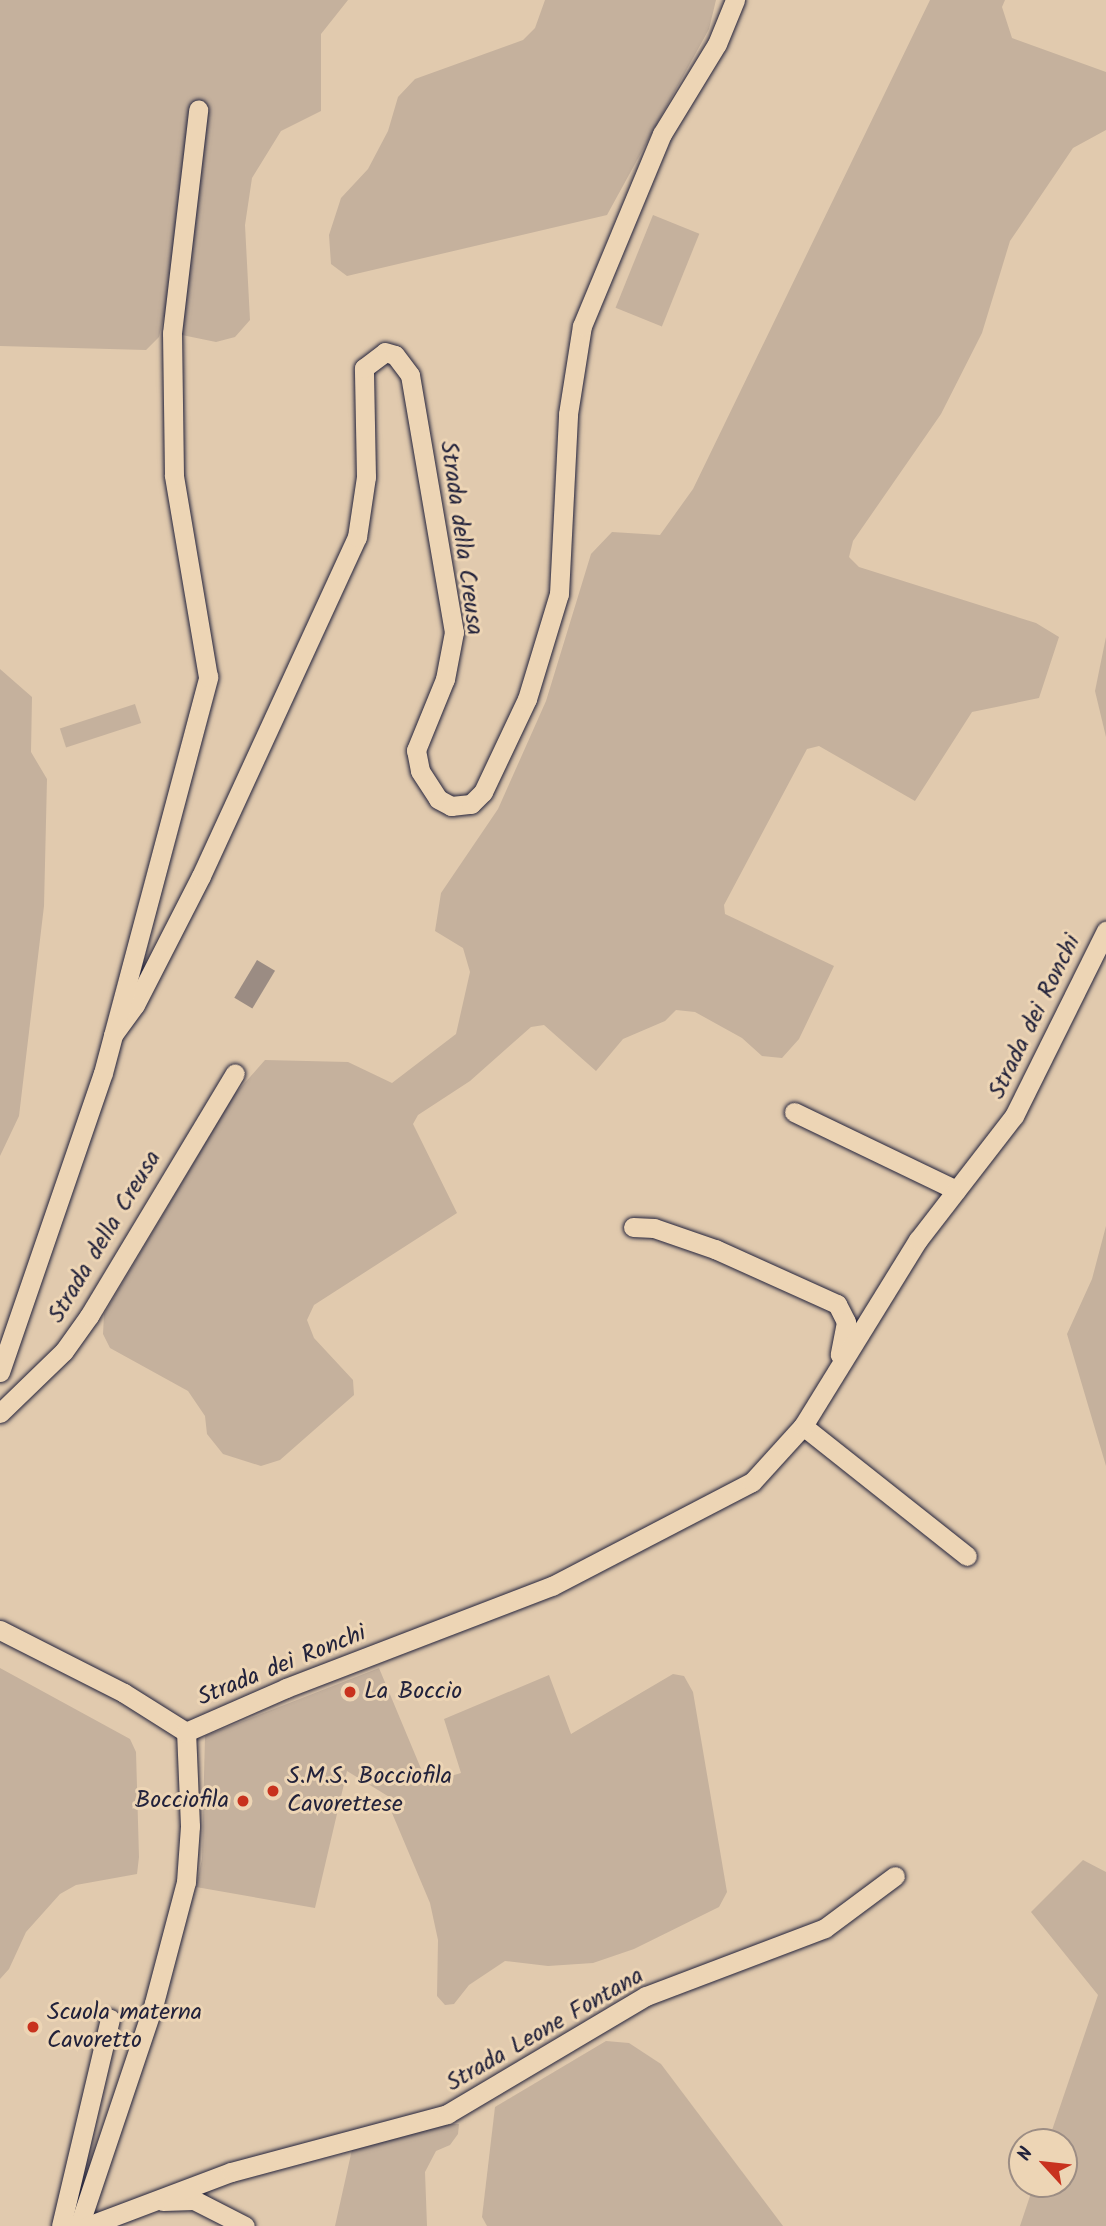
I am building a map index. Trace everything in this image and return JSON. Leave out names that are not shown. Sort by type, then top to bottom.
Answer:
[{"type":"street","name":"Strada della Creusa","points":[[113,1035],[135,1005],[201,876],[357,537],[366,477],[364,368],[385,352],[395,355],[410,375],[454,632],[445,679],[416,750],[420,771],[438,799],[451,806],[471,804],[484,792],[527,699],[559,594],[568,414],[582,326],[662,134],[717,44],[735,0]]},
{"type":"street","name":"Strada della Creusa","points":[[0,1372],[113,1035],[208,677],[174,475],[172,333],[198,110]]},
{"type":"street","name":"Strada dei Ronchi","points":[[79,2226],[154,2003],[181,1905],[190,1826],[186,1732],[286,1688],[499,1609],[606,1561],[745,1488],[803,1426],[837,1365],[918,1240],[1023,1102],[1106,931]]},
{"type":"street","name":"Strada della Creusa","points":[[0,1413],[64,1351],[89,1315],[235,1073]]},
{"type":"street","points":[[794,1112],[956,1190]]},
{"type":"street","name":"Strada dei Ronchi","points":[[633,1227],[654,1228],[704,1244],[837,1304],[846,1322],[837,1365]]},
{"type":"street","points":[[803,1426],[967,1556]]},
{"type":"street","points":[[0,1630],[124,1693],[186,1732]]},
{"type":"street","name":"Strada Leone Fontana","points":[[162,2201],[183,2187],[231,2172],[447,2114],[646,1996],[825,1928],[895,1876]]},
{"type":"street","points":[[61,2226],[110,2020]]},
{"type":"street","name":"Strada Leone Fontana","points":[[88,2226],[106,2216],[162,2201],[194,2200],[245,2226]]},
{"type":"shaded area","points":[[0,0],[348,0],[321,34],[321,111],[281,131],[252,178],[245,225],[250,320],[235,337],[216,342],[182,335],[164,316],[159,337],[146,350],[0,346]]},
{"type":"shaded area","points":[[545,0],[716,0],[709,29],[607,215],[347,276],[331,264],[329,235],[341,198],[368,169],[388,131],[398,97],[415,79],[523,40],[535,28]]},
{"type":"shaded area","points":[[930,0],[1005,0],[1002,7],[1012,38],[1106,72],[1106,130],[1073,148],[1010,241],[982,333],[941,414],[853,541],[849,557],[859,567],[1036,623],[1059,637],[1039,698],[972,712],[915,801],[819,746],[807,749],[724,905],[725,914],[834,966],[799,1039],[782,1058],[762,1056],[742,1038],[695,1012],[676,1010],[665,1021],[623,1039],[596,1071],[544,1025],[531,1027],[470,1081],[418,1115],[413,1124],[457,1213],[314,1305],[307,1320],[314,1338],[353,1380],[354,1395],[280,1460],[261,1466],[223,1454],[207,1434],[205,1416],[188,1391],[110,1348],[103,1334],[104,1314],[234,1095],[265,1060],[348,1062],[392,1083],[456,1034],[470,972],[463,948],[435,931],[441,893],[498,809],[546,701],[591,554],[612,532],[660,535],[693,489]]},
{"type":"shaded area","points":[[653,215],[699,234],[662,326],[616,308]]},
{"type":"shaded area","points":[[1106,637],[1106,737],[1095,691]]},
{"type":"shaded area","points":[[0,669],[32,697],[31,752],[47,779],[44,906],[19,1116],[0,1156]]},
{"type":"shaded area","points":[[135,704],[141,723],[66,747],[60,728]]},
{"type":"shaded area","points":[[257,960],[275,971],[252,1009],[234,998]]},
{"type":"shaded area","points":[[1106,1226],[1106,1466],[1067,1334],[1092,1279]]},
{"type":"shaded area","points":[[0,1668],[130,1739],[136,1752],[139,1857],[137,1874],[76,1885],[60,1894],[26,1932],[9,1969],[0,1979]]},
{"type":"shaded area","points":[[379,1668],[427,1783],[461,1773],[444,1719],[549,1675],[571,1734],[673,1674],[684,1676],[693,1692],[727,1892],[719,1907],[634,1949],[593,1963],[548,1966],[505,1961],[469,1985],[454,2004],[445,2005],[437,1996],[438,1940],[430,1903],[392,1813],[391,1798],[347,1771],[315,1908],[196,1887],[202,1859],[205,1736]]},
{"type":"shaded area","points":[[1083,1860],[1106,1872],[1106,2226],[1020,2226],[1029,2198],[1078,2198],[1078,2128],[1053,2128],[1098,1995],[1031,1912]]},
{"type":"shaded area","points":[[606,2041],[629,2043],[661,2064],[783,2226],[487,2226],[482,2217],[495,2107]]},
{"type":"shaded area","points":[[459,2124],[458,2134],[450,2145],[436,2151],[425,2172],[427,2226],[335,2226],[353,2145]]},
{"type":"place","name":"La Boccio","points":[[350,1692]]},
{"type":"place","name":"S.M.S. Bocciofila Cavorettese","points":[[273,1791]]},
{"type":"place","name":"Bocciofila","points":[[243,1801]]},
{"type":"place","name":"Scuola materna Cavoretto","points":[[33,2027]]}]
